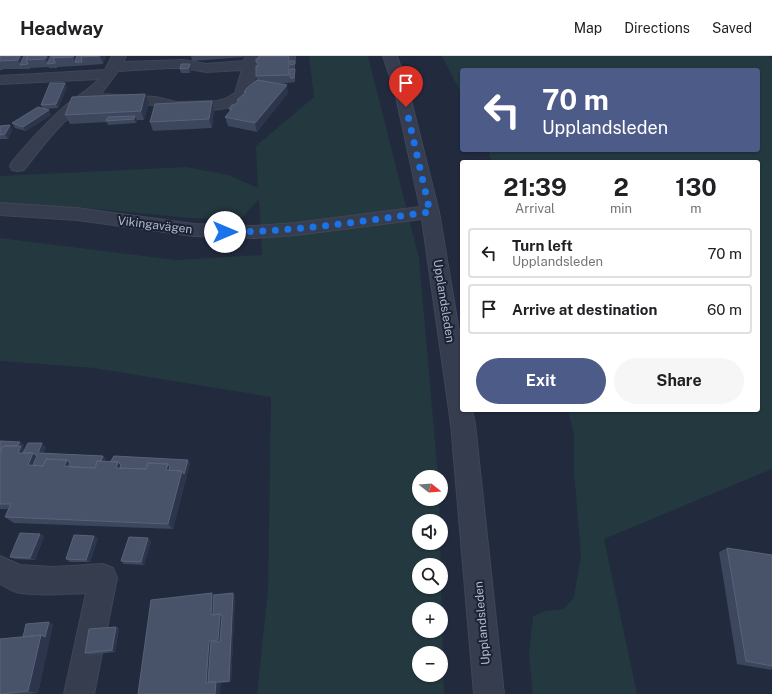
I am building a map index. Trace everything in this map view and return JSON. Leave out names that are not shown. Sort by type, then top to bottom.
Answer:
[{"type":"street","name":"Upplandsleden","points":[[390,56],[402,92],[430,212],[460,405]]},
{"type":"street","points":[[0,80],[114,66],[184,64],[206,68],[251,61],[245,87],[241,96],[229,103],[217,105],[176,106],[156,101],[111,100],[87,96]]},
{"type":"street","points":[[18,166],[41,138],[75,104],[97,90],[114,66]]},
{"type":"street","name":"Vikingavägen","points":[[4,213],[77,214],[148,225],[194,230],[254,232],[296,229],[430,212]]},
{"type":"street","name":"Upplandsleden","points":[[461,412],[489,694]]},
{"type":"street","points":[[0,570],[19,579],[54,581],[103,578],[79,694]]},
{"type":"shaded area","points":[[309,56],[368,56],[419,258],[437,470],[412,470],[412,506],[439,506],[440,514],[412,514],[412,550],[440,550],[441,558],[412,558],[412,594],[441,594],[442,602],[412,602],[412,638],[443,638],[443,646],[412,646],[412,682],[444,682],[444,694],[257,694],[268,591],[271,397],[94,368],[0,361],[0,238],[176,260],[262,255],[259,199],[241,219],[190,218],[76,207],[0,203],[0,176],[186,167],[228,175],[258,188],[256,146],[314,97]]},
{"type":"shaded area","points":[[442,56],[768,56],[772,59],[772,469],[604,539],[637,694],[533,694],[529,652],[533,616],[546,611],[564,609],[574,597],[581,556],[574,471],[574,434],[568,412],[760,412],[760,160],[491,160],[489,152],[760,152],[760,68],[460,68],[460,91]]},
{"type":"building","points":[[1,56],[20,56],[18,60],[0,61]]},
{"type":"building","points":[[24,56],[28,56],[26,60],[28,64],[20,65]]},
{"type":"building","points":[[28,56],[47,56],[45,59],[26,60]]},
{"type":"building","points":[[51,56],[54,56],[53,58],[55,63],[47,64]]},
{"type":"building","points":[[54,56],[74,56],[53,58]]},
{"type":"building","points":[[77,56],[81,56],[82,62],[75,62]]},
{"type":"building","points":[[259,56],[289,56],[289,75],[256,76],[256,66],[258,66],[258,62],[256,62],[256,59],[259,59]]},
{"type":"building","points":[[290,61],[295,61],[295,64],[290,65]]},
{"type":"building","points":[[181,64],[190,64],[189,68],[180,69]]},
{"type":"building","points":[[290,69],[295,69],[294,78],[290,78]]},
{"type":"building","points":[[257,80],[287,85],[255,123],[225,117],[232,109],[229,109],[232,105],[239,101],[237,100],[246,92],[244,92],[247,88]]},
{"type":"building","points":[[50,83],[65,83],[56,104],[41,105]]},
{"type":"building","points":[[145,94],[141,111],[65,115],[72,97]]},
{"type":"building","points":[[212,101],[209,119],[150,122],[155,104]]},
{"type":"building","points":[[38,107],[49,110],[23,127],[12,123]]},
{"type":"building","points":[[135,116],[134,119],[106,121],[108,117]]},
{"type":"building","points":[[10,125],[5,134],[0,135],[0,126]]},
{"type":"building","points":[[0,441],[20,442],[17,446],[3,446],[0,452]]},
{"type":"building","points":[[28,443],[42,443],[38,453],[103,456],[101,461],[97,461],[95,468],[69,467],[70,463],[67,460],[46,459],[43,466],[33,465],[37,456],[33,453],[23,453]]},
{"type":"building","points":[[3,446],[21,446],[18,453],[33,453],[28,465],[43,466],[46,459],[67,460],[64,466],[95,468],[97,461],[118,462],[116,468],[146,469],[148,463],[168,464],[166,470],[182,471],[168,524],[5,517],[11,504],[0,504],[0,452]]},
{"type":"building","points":[[114,456],[188,460],[184,474],[182,471],[169,470],[170,467],[168,464],[148,463],[146,469],[120,468],[121,465],[118,462],[111,461]]},
{"type":"building","points":[[20,533],[40,534],[30,558],[10,557]]},
{"type":"building","points":[[74,535],[94,536],[86,560],[66,559]]},
{"type":"building","points":[[129,537],[148,538],[141,562],[121,561]]},
{"type":"building","points":[[727,548],[772,555],[772,666],[746,661]]},
{"type":"building","points":[[212,593],[211,615],[220,614],[218,640],[209,641],[206,683],[216,682],[215,694],[138,694],[151,600]]},
{"type":"building","points":[[233,593],[229,681],[208,682],[211,642],[220,642],[222,616],[220,614],[213,615],[214,595]]},
{"type":"building","points":[[49,622],[45,637],[41,635],[23,637],[26,624]]},
{"type":"building","points":[[116,627],[112,650],[85,653],[89,629]]},
{"type":"building","points":[[41,635],[28,691],[0,694],[0,639]]},
{"type":"route","points":[[225,232],[254,232],[296,229],[430,212],[406,107]]}]
